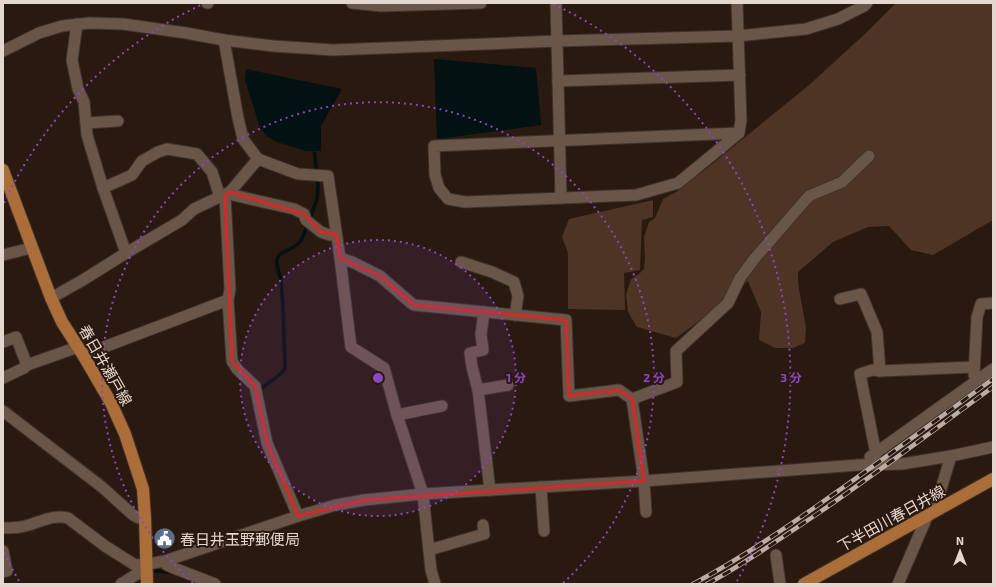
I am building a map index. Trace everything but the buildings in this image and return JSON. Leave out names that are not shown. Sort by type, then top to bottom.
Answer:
[{"type":"main road","name":"春日井瀬戸線","points":[[3,170],[51,298],[62,322],[111,403],[125,434],[143,489],[147,574]]},
{"type":"main road","name":"下半田川春日井線","points":[[804,584],[993,479]]},
{"type":"street","points":[[352,3],[381,6],[481,3]]},
{"type":"street","points":[[556,3],[561,198]]},
{"type":"street","points":[[737,3],[741,120],[739,133],[678,183],[636,195],[465,202],[448,200],[439,188],[435,175],[434,146],[739,133]]},
{"type":"street","points":[[3,51],[39,33],[62,26],[90,22],[123,24],[273,46],[333,50],[557,41],[738,36],[806,29],[838,19],[867,3]]},
{"type":"street","points":[[77,24],[72,60],[78,89],[84,102],[87,135],[103,188],[126,253]]},
{"type":"street","points":[[224,40],[243,139],[258,159],[298,174],[328,176],[351,347],[384,368],[397,415],[423,494],[431,570],[435,584]]},
{"type":"street","points":[[558,81],[740,76]]},
{"type":"street","points":[[86,123],[118,121]]},
{"type":"street","points":[[103,188],[132,175],[142,161],[167,149],[197,154],[212,172],[225,195],[230,289],[228,300],[232,361],[237,369],[255,386],[267,443],[298,516]]},
{"type":"street","points":[[632,399],[676,382],[676,351],[728,303],[740,278],[755,258],[809,196],[842,182],[869,156]]},
{"type":"street","points":[[51,298],[182,220],[194,209],[225,195],[258,159]]},
{"type":"street","points":[[225,195],[233,195],[294,209],[304,214],[306,220],[321,232],[330,235],[336,234]]},
{"type":"street","points":[[3,255],[32,248]]},
{"type":"street","points":[[340,258],[352,262],[380,276],[414,305],[566,320],[569,396],[619,390],[632,399],[644,481],[646,512]]},
{"type":"street","points":[[462,262],[492,272],[514,282],[518,296],[515,315]]},
{"type":"street","points":[[840,299],[860,294],[876,332],[880,371]]},
{"type":"street","points":[[3,378],[24,368],[27,365],[80,351],[228,300]]},
{"type":"street","points":[[973,383],[976,317],[981,304],[993,304]]},
{"type":"street","points":[[484,312],[481,334],[483,350],[470,353],[478,390],[490,490]]},
{"type":"street","points":[[3,342],[16,337],[27,365]]},
{"type":"street","points":[[876,454],[860,374],[872,370],[880,371],[974,367]]},
{"type":"street","points":[[858,465],[876,454],[993,369]]},
{"type":"street","points":[[478,390],[508,386]]},
{"type":"street","points":[[397,415],[442,406]]},
{"type":"street","points":[[3,411],[102,487],[133,515],[139,518],[145,518]]},
{"type":"street","points":[[121,584],[137,574],[147,574],[165,561],[298,516],[336,505],[364,500],[423,494],[644,481],[858,465],[902,464],[993,447]]},
{"type":"street","points":[[898,584],[930,514],[951,456]]},
{"type":"street","points":[[541,487],[544,531]]},
{"type":"street","points":[[3,528],[26,526],[61,516],[68,518],[104,546],[147,574]]},
{"type":"street","points":[[429,550],[484,534],[483,525]]},
{"type":"street","points":[[3,551],[7,571],[3,572]]},
{"type":"street","points":[[776,555],[780,584]]},
{"type":"street","points":[[165,561],[167,565],[171,567],[214,584]]},
{"type":"highlighted area","points":[[230,192],[304,214],[321,232],[336,234],[340,258],[380,276],[414,305],[566,320],[569,396],[619,390],[632,399],[644,481],[364,500],[298,516],[267,443],[255,386],[232,361],[225,195]]},
{"type":"shaded area","points":[[896,3],[993,3],[993,220],[933,255],[911,250],[889,226],[868,227],[833,242],[798,272],[798,283],[806,328],[805,343],[793,348],[775,348],[759,340],[761,312],[748,281],[710,313],[676,338],[637,327],[628,312],[626,295],[631,279],[644,269],[644,237],[649,222],[655,218],[663,199],[676,192],[706,169],[809,85],[867,32]]},
{"type":"shaded area","points":[[434,59],[536,68],[541,125],[437,139]]},
{"type":"shaded area","points":[[246,69],[342,89],[321,126],[321,151],[306,151],[277,142],[268,137],[260,128],[245,80]]},
{"type":"shaded area","points":[[653,200],[653,217],[642,220],[640,270],[624,273],[625,310],[568,309],[568,253],[562,237],[569,219]]},
{"type":"waterway","points":[[261,389],[280,374],[285,368],[283,308],[281,281],[277,259],[280,254],[294,247],[301,241],[317,199],[318,186],[314,148]]},
{"type":"waterway","points":[[156,571],[175,573]]},
{"type":"railway","points":[[693,584],[790,525],[993,379]]},
{"type":"railway","points":[[707,584],[750,559],[820,512],[993,387]]},
{"type":"place","name":"春日井玉野郵便局","points":[[165,539]]}]
